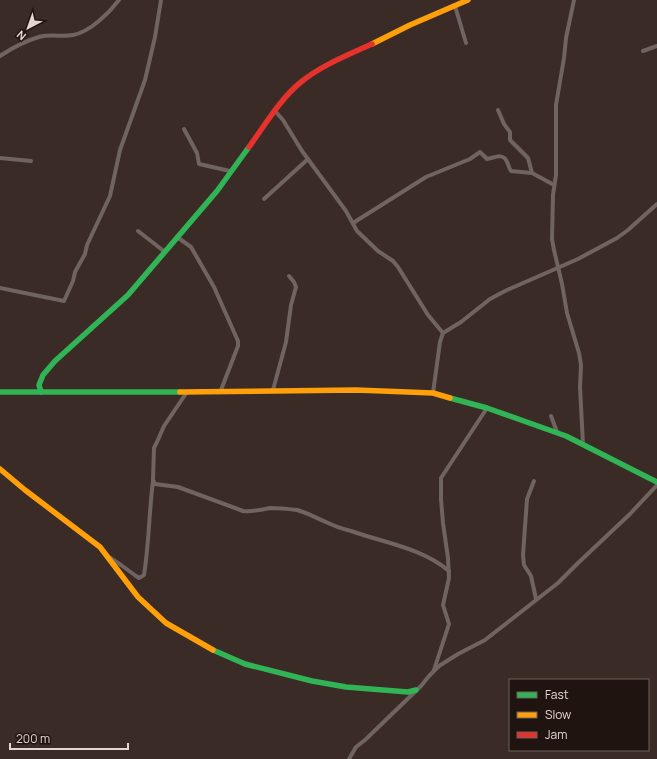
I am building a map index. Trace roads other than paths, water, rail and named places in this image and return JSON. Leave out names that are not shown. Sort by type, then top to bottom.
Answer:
[{"type":"street","points":[[0,56],[24,42],[41,36],[72,36],[86,31],[106,15],[120,0]]},
{"type":"street","points":[[0,288],[64,301],[73,281],[75,272],[110,196],[120,150],[145,80],[155,37],[161,0]]},
{"type":"street","points":[[40,392],[40,381],[43,375],[128,295],[217,191],[275,111],[301,82],[338,59],[373,44],[410,25],[468,0]]},
{"type":"street","points":[[574,0],[566,38],[556,105],[556,175],[553,195],[552,239],[567,313],[580,359],[583,444]]},
{"type":"street","points":[[455,6],[466,43]]},
{"type":"street","points":[[643,50],[657,46]]},
{"type":"street","points":[[498,110],[504,124],[510,132],[510,140],[528,158],[532,173]]},
{"type":"street","points":[[275,111],[283,120],[308,159],[339,201],[357,231],[398,267],[428,315],[443,333]]},
{"type":"street","points":[[184,128],[197,153],[199,164],[230,172]]},
{"type":"street","points":[[353,223],[426,177],[470,159],[480,152],[487,159],[501,156],[504,157],[507,160],[510,169],[514,172],[532,173],[554,185]]},
{"type":"street","points":[[0,158],[31,161]]},
{"type":"street","points":[[264,199],[308,159]]},
{"type":"street","points":[[433,393],[440,342],[443,333],[461,322],[490,299],[584,256],[617,238],[657,204]]},
{"type":"street","points":[[138,231],[165,252]]},
{"type":"street","points":[[177,238],[191,248],[214,287],[238,341],[238,346],[221,390]]},
{"type":"street","points":[[273,390],[286,342],[290,311],[296,287],[289,276]]},
{"type":"street","points":[[0,392],[356,390],[433,393],[487,408],[557,432],[657,483],[630,514],[578,562],[558,583],[485,640],[453,657],[434,670],[416,690],[356,747],[349,759]]},
{"type":"street","points":[[108,557],[139,578],[144,575],[149,543],[149,515],[153,480],[154,448],[164,426],[187,392]]},
{"type":"street","points":[[434,670],[449,624],[443,605],[450,578],[442,523],[442,478],[487,408]]},
{"type":"street","points":[[551,416],[557,432]]},
{"type":"street","points":[[0,469],[100,547],[138,597],[166,623],[206,647],[245,664],[312,681],[368,689],[408,692],[416,690]]},
{"type":"street","points":[[153,480],[155,484],[178,488],[243,511],[250,512],[272,508],[297,510],[353,532],[428,556],[449,571]]},
{"type":"street","points":[[534,481],[527,499],[523,555],[524,565],[531,576],[536,599]]}]
